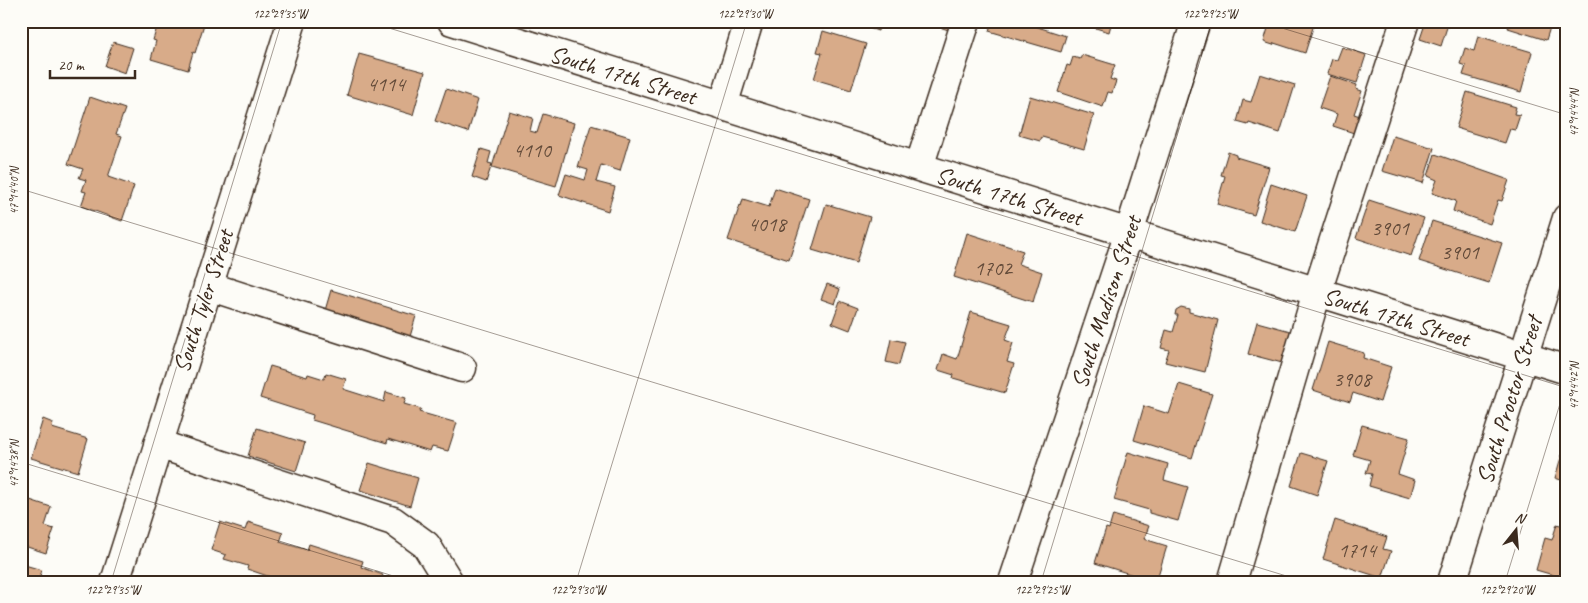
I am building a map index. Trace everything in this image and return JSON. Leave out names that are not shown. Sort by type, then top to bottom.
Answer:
[{"type":"street","name":"South Tyler Street","points":[[115,582],[292,21]]},
{"type":"street","name":"South 17th Street","points":[[452,21],[514,30],[723,106],[1567,370]]},
{"type":"street","points":[[723,106],[749,21]]},
{"type":"street","points":[[919,167],[966,21]]},
{"type":"street","name":"South Madison Street","points":[[1013,582],[1129,234],[1196,21]]},
{"type":"street","points":[[1232,582],[1317,292],[1405,21]]},
{"type":"street","name":"South Proctor Street","points":[[1452,582],[1567,218]]},
{"type":"street","points":[[208,286],[462,368]]},
{"type":"street","points":[[158,444],[393,521],[426,545],[449,582]]},
{"type":"building","points":[[127,21],[152,21],[150,28]]},
{"type":"building","points":[[159,21],[205,21],[188,70],[151,59],[156,41],[153,40]]},
{"type":"building","points":[[648,21],[667,21],[666,26]]},
{"type":"building","points":[[847,21],[880,21],[878,31]]},
{"type":"building","points":[[931,21],[962,21],[958,33],[930,24]]},
{"type":"building","points":[[992,21],[1019,21],[1066,36],[1061,52],[989,31]]},
{"type":"building","points":[[1072,21],[1112,21],[1109,32]]},
{"type":"building","points":[[1270,21],[1315,21],[1305,53],[1274,43],[1273,45],[1264,42]]},
{"type":"building","points":[[1426,21],[1449,21],[1441,46],[1420,39]]},
{"type":"building","points":[[1510,21],[1552,21],[1546,40],[1508,28]]},
{"type":"building","points":[[823,31],[866,44],[851,90],[814,79],[822,53],[817,52]]},
{"type":"building","points":[[1478,36],[1532,52],[1521,92],[1463,75],[1466,66],[1460,64],[1465,48],[1474,51]]},
{"type":"building","points":[[113,42],[133,48],[125,73],[105,66]]},
{"type":"building","points":[[1342,47],[1366,55],[1357,83],[1327,74],[1332,59],[1337,60]]},
{"type":"building","points":[[359,54],[425,72],[413,115],[347,95]]},
{"type":"building","points":[[1082,55],[1115,65],[1110,79],[1116,81],[1112,93],[1108,92],[1103,107],[1058,92],[1067,65],[1070,66],[1073,57],[1080,59]]},
{"type":"building","points":[[1260,74],[1295,85],[1280,133],[1249,123],[1248,125],[1237,122],[1243,100],[1251,102]]},
{"type":"building","points":[[1330,76],[1357,85],[1356,89],[1362,91],[1354,114],[1366,118],[1360,135],[1333,126],[1337,114],[1319,108]]},
{"type":"building","points":[[446,89],[478,100],[468,132],[435,121]]},
{"type":"building","points":[[1467,92],[1516,107],[1514,114],[1520,115],[1515,130],[1510,129],[1505,143],[1456,128]]},
{"type":"building","points":[[1030,96],[1094,115],[1084,149],[1042,137],[1040,141],[1019,135]]},
{"type":"building","points":[[90,97],[125,109],[116,134],[122,136],[108,177],[134,186],[122,221],[81,206],[86,192],[82,191],[86,180],[79,178],[83,169],[68,164]]},
{"type":"building","points":[[509,111],[533,118],[530,131],[537,133],[543,114],[574,123],[556,186],[492,167]]},
{"type":"building","points":[[591,125],[630,137],[620,171],[601,165],[596,182],[615,187],[608,211],[559,195],[566,174],[585,180],[588,170],[578,167]]},
{"type":"building","points":[[1393,136],[1434,148],[1423,183],[1382,171]]},
{"type":"building","points":[[481,149],[491,152],[488,163],[492,164],[486,182],[472,177]]},
{"type":"building","points":[[1228,152],[1236,155],[1236,157],[1269,167],[1254,215],[1217,204],[1225,176],[1221,175]]},
{"type":"building","points":[[1435,154],[1509,180],[1502,201],[1498,200],[1490,224],[1453,211],[1456,201],[1432,193],[1437,180],[1428,176]]},
{"type":"building","points":[[1271,184],[1307,196],[1295,232],[1260,221]]},
{"type":"building","points":[[775,188],[809,199],[789,260],[728,240],[743,199],[769,207]]},
{"type":"building","points":[[1369,200],[1424,218],[1411,256],[1356,238]]},
{"type":"building","points":[[826,204],[870,217],[856,263],[812,250]]},
{"type":"building","points":[[1432,221],[1502,243],[1489,283],[1419,261]]},
{"type":"building","points":[[967,233],[1023,251],[1018,264],[1042,272],[1033,302],[954,277]]},
{"type":"building","points":[[827,284],[840,289],[835,304],[821,299]]},
{"type":"building","points":[[331,290],[416,316],[409,340],[324,314]]},
{"type":"building","points":[[840,301],[858,308],[850,330],[832,323]]},
{"type":"building","points":[[1181,307],[1189,309],[1189,312],[1218,320],[1205,372],[1165,362],[1169,350],[1161,348],[1166,330],[1173,332],[1178,315],[1175,315],[1176,310]]},
{"type":"building","points":[[971,312],[1011,324],[1005,340],[1013,343],[1007,362],[1014,364],[1005,393],[953,378],[954,375],[938,370],[943,354],[957,359]]},
{"type":"building","points":[[1257,322],[1294,332],[1286,364],[1248,354]]},
{"type":"building","points":[[891,339],[905,342],[899,365],[886,362]]},
{"type":"building","points":[[1328,342],[1364,353],[1363,358],[1391,367],[1380,402],[1353,393],[1350,402],[1313,390]]},
{"type":"building","points":[[270,366],[307,377],[308,374],[324,379],[326,373],[346,379],[343,389],[384,402],[386,392],[406,398],[404,404],[421,409],[419,412],[457,423],[448,451],[432,447],[430,452],[388,439],[387,443],[312,420],[313,415],[260,398]]},
{"type":"building","points":[[1179,384],[1212,394],[1192,458],[1134,440],[1144,406],[1169,414]]},
{"type":"building","points":[[43,419],[53,423],[52,428],[88,439],[78,472],[31,458]]},
{"type":"building","points":[[1362,425],[1409,438],[1398,474],[1415,480],[1410,498],[1369,486],[1372,474],[1366,473],[1370,460],[1353,455]]},
{"type":"building","points":[[257,428],[305,443],[296,471],[248,456]]},
{"type":"building","points":[[1567,436],[1567,482],[1555,478]]},
{"type":"building","points":[[1128,452],[1168,464],[1164,480],[1188,487],[1178,521],[1114,500]]},
{"type":"building","points":[[1301,453],[1328,461],[1317,495],[1291,486]]},
{"type":"building","points":[[369,463],[418,478],[410,506],[360,490]]},
{"type":"building","points":[[21,497],[51,507],[45,526],[54,529],[46,553],[21,545]]},
{"type":"building","points":[[1113,515],[1149,526],[1144,539],[1167,546],[1156,582],[1095,563],[1106,528],[1109,529]]},
{"type":"building","points":[[1335,520],[1387,537],[1383,549],[1391,551],[1382,578],[1323,559]]},
{"type":"building","points":[[220,522],[245,530],[248,522],[283,533],[280,542],[307,550],[309,544],[363,561],[361,567],[383,575],[380,582],[285,582],[247,569],[248,566],[224,559],[226,555],[211,550]]},
{"type":"building","points":[[1557,524],[1567,527],[1567,579],[1536,570],[1545,538],[1552,540]]},
{"type":"building","points":[[21,564],[42,570],[38,582],[21,582]]}]
